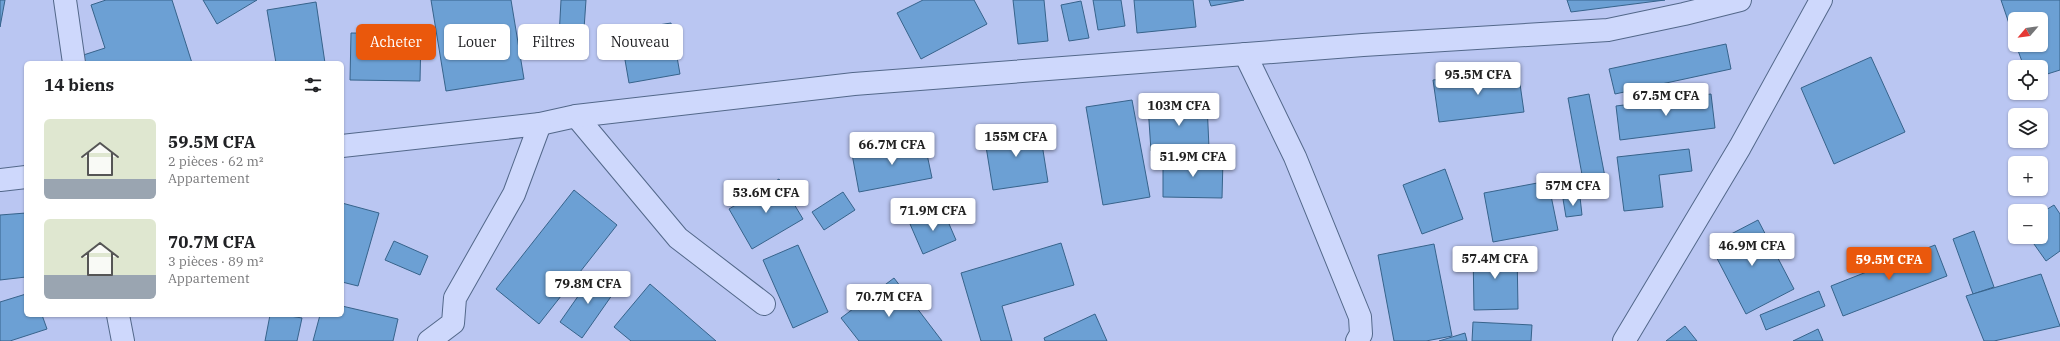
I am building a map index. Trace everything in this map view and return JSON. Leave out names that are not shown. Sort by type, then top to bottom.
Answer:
[{"type":"street","points":[[64,0],[74,61]]},
{"type":"street","points":[[344,146],[540,124],[576,116],[854,84],[1245,54],[1608,30],[1684,14],[1740,0]]},
{"type":"street","points":[[1624,341],[1740,147],[1821,0]]},
{"type":"street","points":[[1245,54],[1295,157],[1360,317],[1361,334],[1357,341]]},
{"type":"street","points":[[576,116],[678,238],[764,304]]},
{"type":"street","points":[[429,341],[453,323],[455,298],[514,194],[540,124]]},
{"type":"street","points":[[0,180],[24,177]]},
{"type":"street","points":[[118,317],[123,341]]},
{"type":"building","points":[[0,0],[5,0],[0,27]]},
{"type":"building","points":[[106,0],[172,0],[191,61],[68,61],[105,48],[91,5]]},
{"type":"building","points":[[203,0],[257,0],[217,24]]},
{"type":"building","points":[[431,0],[511,0],[518,43],[518,60],[521,60],[524,79],[446,91]]},
{"type":"building","points":[[561,0],[586,0],[584,24],[560,24]]},
{"type":"building","points":[[923,0],[974,0],[987,24],[921,59],[897,13]]},
{"type":"building","points":[[1013,0],[1044,0],[1048,41],[1018,44]]},
{"type":"building","points":[[1093,0],[1121,0],[1125,26],[1098,30]]},
{"type":"building","points":[[1134,0],[1193,0],[1196,27],[1137,33]]},
{"type":"building","points":[[1209,0],[1244,0],[1211,6]]},
{"type":"building","points":[[1567,0],[1665,0],[1571,12]]},
{"type":"building","points":[[2001,0],[2060,0],[2060,70],[2048,74],[2048,60],[2021,60],[2019,52],[2048,52],[2048,12],[2008,12],[2008,20]]},
{"type":"building","points":[[1081,1],[1089,38],[1069,41],[1061,5]]},
{"type":"building","points":[[316,2],[325,61],[276,61],[267,10]]},
{"type":"building","points":[[351,33],[356,33],[356,60],[420,60],[420,81],[350,80]]},
{"type":"building","points":[[1726,44],[1731,69],[1615,94],[1609,69]]},
{"type":"building","points":[[1871,57],[1905,132],[1834,164],[1801,88]]},
{"type":"building","points":[[625,60],[678,60],[680,74],[629,83]]},
{"type":"building","points":[[1518,70],[1524,112],[1439,122],[1433,80]]},
{"type":"building","points":[[1589,94],[1605,177],[1583,180],[1568,98]]},
{"type":"building","points":[[1711,94],[1715,128],[1620,140],[1616,106]]},
{"type":"building","points":[[1132,100],[1150,197],[1103,205],[1086,107]]},
{"type":"building","points":[[1207,103],[1209,148],[1151,151],[1148,106]]},
{"type":"building","points":[[1039,125],[1048,182],[993,190],[984,134]]},
{"type":"building","points":[[924,140],[932,178],[859,192],[852,154]]},
{"type":"building","points":[[1689,149],[1692,171],[1659,175],[1663,207],[1624,211],[1617,157]]},
{"type":"building","points":[[1163,158],[1223,159],[1222,198],[1163,197]]},
{"type":"building","points":[[1445,169],[1463,219],[1422,234],[1403,185]]},
{"type":"building","points":[[779,179],[803,219],[752,249],[729,209]]},
{"type":"building","points":[[1548,181],[1558,230],[1493,242],[1484,193]]},
{"type":"building","points":[[574,190],[617,225],[539,324],[496,289]]},
{"type":"building","points":[[843,192],[855,210],[824,230],[812,212]]},
{"type":"building","points":[[1580,197],[1582,215],[1566,217],[1563,199]]},
{"type":"building","points":[[344,204],[379,213],[358,286],[344,282]]},
{"type":"building","points":[[2054,205],[2060,214],[2060,251],[2046,261],[2034,244],[2048,244],[2048,209]]},
{"type":"building","points":[[943,210],[956,240],[923,254],[910,224]]},
{"type":"building","points":[[24,213],[24,277],[0,280],[0,215]]},
{"type":"building","points":[[1758,220],[1794,289],[1746,314],[1710,245]]},
{"type":"building","points":[[1974,231],[1994,287],[1973,294],[1953,239]]},
{"type":"building","points":[[394,241],[428,256],[420,275],[385,260]]},
{"type":"building","points":[[1061,243],[1074,285],[1002,306],[1012,341],[981,341],[961,273]]},
{"type":"building","points":[[1434,244],[1452,336],[1426,341],[1394,341],[1378,255]]},
{"type":"building","points":[[798,245],[828,312],[793,328],[763,260]]},
{"type":"building","points":[[1935,245],[1947,276],[1843,316],[1831,286]]},
{"type":"building","points":[[1473,250],[1517,250],[1518,309],[1474,310]]},
{"type":"building","points":[[595,272],[617,288],[582,338],[560,322]]},
{"type":"building","points":[[2041,274],[2060,326],[1994,341],[1984,341],[1966,296]]},
{"type":"building","points":[[894,278],[942,341],[859,341],[841,318]]},
{"type":"building","points":[[650,284],[716,341],[631,341],[614,327]]},
{"type":"building","points":[[1819,291],[1825,306],[1766,330],[1760,315]]},
{"type":"building","points":[[24,295],[24,317],[43,317],[47,329],[10,341],[0,341],[0,302]]},
{"type":"building","points":[[344,306],[398,319],[393,341],[313,341],[319,317],[344,317]]},
{"type":"building","points":[[1095,314],[1107,341],[1045,341],[1044,338]]},
{"type":"building","points":[[270,317],[302,318],[297,341],[265,341]]},
{"type":"building","points":[[1473,322],[1532,325],[1531,341],[1472,341]]},
{"type":"building","points":[[1685,326],[1697,341],[1666,341]]},
{"type":"building","points":[[1818,329],[1823,341],[1793,341]]},
{"type":"building","points":[[1465,333],[1467,341],[1439,341]]}]
